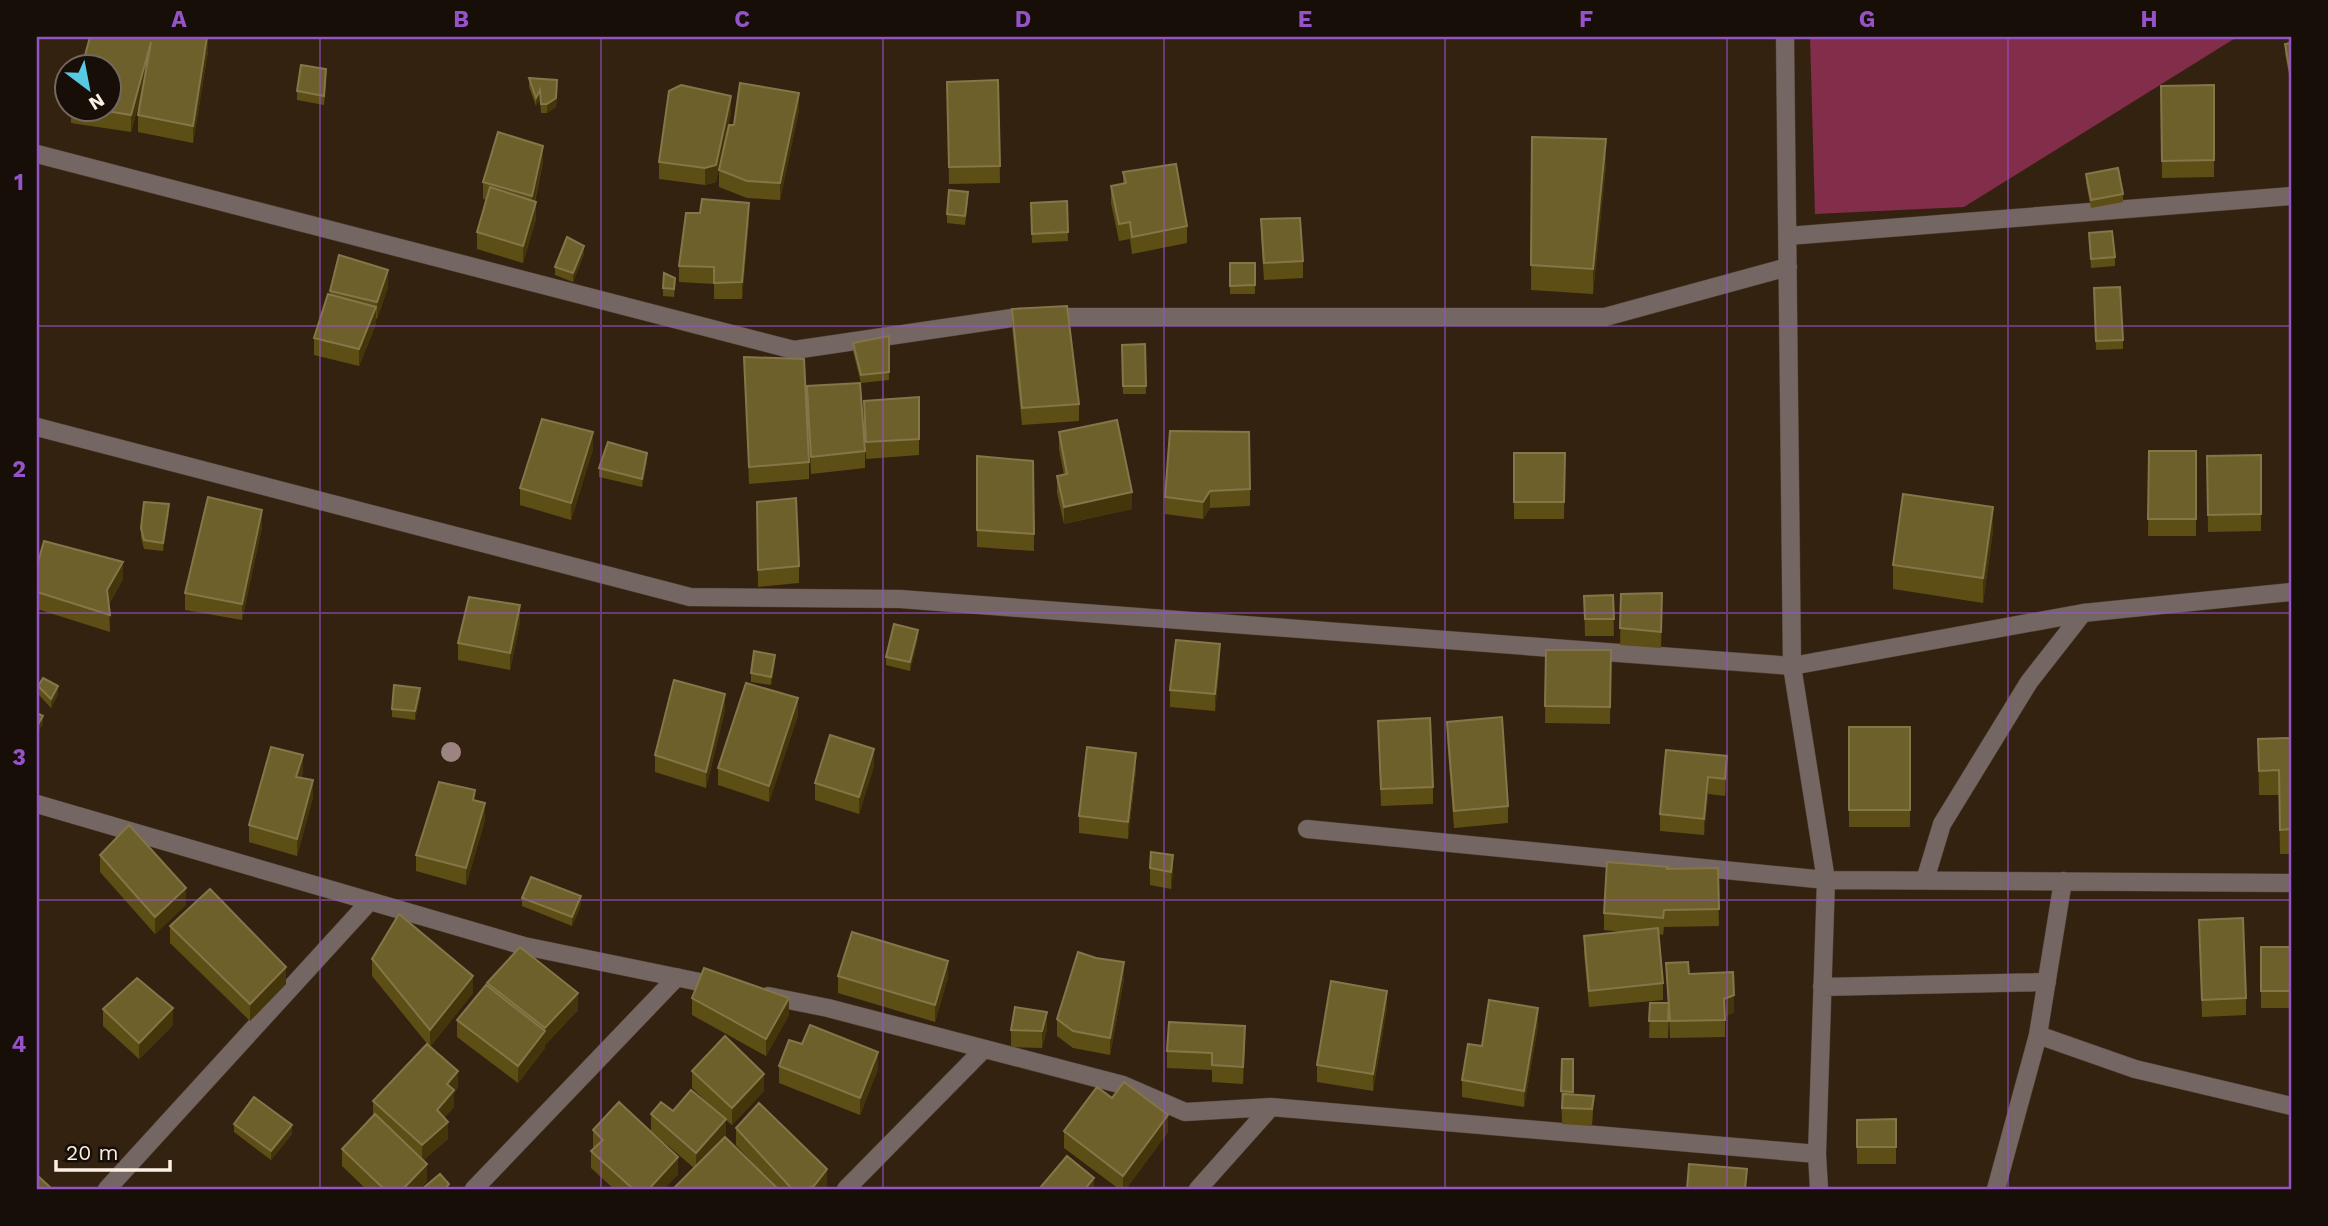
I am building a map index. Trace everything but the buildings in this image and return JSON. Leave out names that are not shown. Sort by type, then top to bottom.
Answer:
[{"type":"street","points":[[1785,37],[1792,666],[1826,880],[1817,1154],[1819,1189]]},
{"type":"street","points":[[37,154],[794,350],[1019,317],[1605,317],[1788,267]]},
{"type":"street","points":[[1788,236],[2291,196]]},
{"type":"street","points":[[37,427],[690,597],[900,599],[1792,666],[2083,613],[2291,592]]},
{"type":"street","points":[[1924,880],[1942,824],[2029,682],[2083,613]]},
{"type":"street","points":[[37,804],[524,946],[828,1008],[1124,1085],[1185,1112],[1271,1107],[1817,1154]]},
{"type":"street","points":[[1307,829],[1826,880],[2291,883]]},
{"type":"street","points":[[1996,1189],[2038,1034],[2063,881]]},
{"type":"street","points":[[107,1189],[370,901]]},
{"type":"street","points":[[474,1189],[677,977]]},
{"type":"street","points":[[1822,987],[2047,982]]},
{"type":"street","points":[[2038,1034],[2135,1069],[2291,1106]]},
{"type":"street","points":[[846,1189],[984,1049]]},
{"type":"street","points":[[1198,1189],[1271,1107]]},
{"type":"shaded area","points":[[1810,37],[2237,37],[1964,207],[1815,214]]}]
